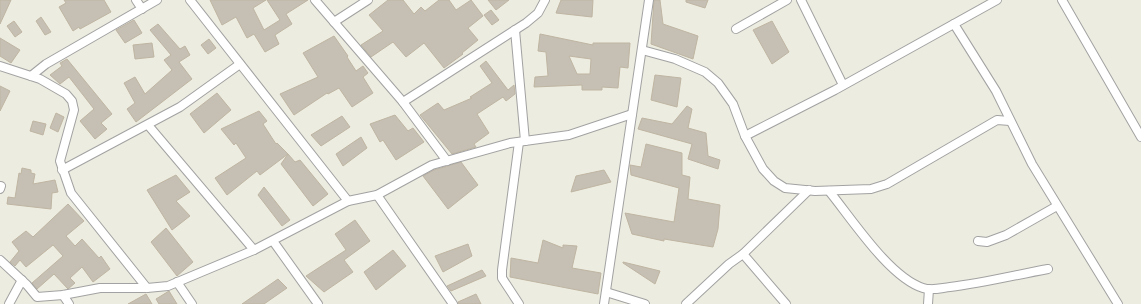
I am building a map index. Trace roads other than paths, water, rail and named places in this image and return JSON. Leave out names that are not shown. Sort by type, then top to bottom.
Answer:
[{"type":"street","points":[[136,0],[142,9]]},
{"type":"street","points":[[31,76],[46,64],[157,0]]},
{"type":"street","points":[[190,0],[348,201]]},
{"type":"street","points":[[315,0],[403,102],[447,161]]},
{"type":"street","points":[[334,22],[368,0]]},
{"type":"street","points":[[403,102],[515,30],[538,13],[545,0]]},
{"type":"street","points":[[604,304],[649,0]]},
{"type":"street","points":[[736,29],[787,0]]},
{"type":"street","points":[[801,0],[843,85]]},
{"type":"street","points":[[745,136],[843,85],[998,0]]},
{"type":"street","points":[[1062,0],[1141,137]]},
{"type":"street","points":[[954,24],[996,91],[1032,164],[1118,304]]},
{"type":"street","points":[[515,30],[522,142],[502,278],[519,304]]},
{"type":"street","points":[[642,50],[675,59],[705,72],[714,79],[733,104],[745,136],[763,169],[774,181],[785,188],[829,191],[872,189],[887,184],[997,120],[1004,108]]},
{"type":"street","points":[[62,170],[180,107],[240,64]]},
{"type":"street","points":[[0,66],[40,79],[66,94],[72,101],[74,110],[60,161],[71,193],[146,288]]},
{"type":"street","points":[[0,260],[22,280],[37,297],[63,295],[100,288],[146,288],[168,286],[254,250],[348,201],[377,194],[432,165],[522,142],[569,135],[632,114]]},
{"type":"street","points":[[997,120],[1010,121]]},
{"type":"street","points":[[148,125],[254,250]]},
{"type":"street","points":[[686,304],[729,264],[743,254],[809,190]]},
{"type":"street","points":[[829,191],[883,258],[899,274],[911,283],[929,289],[977,284],[1048,269]]},
{"type":"street","points":[[377,194],[453,304]]},
{"type":"street","points":[[978,241],[987,242],[1006,236],[1057,206]]},
{"type":"street","points":[[273,241],[318,304]]},
{"type":"street","points":[[743,254],[786,304]]},
{"type":"street","points":[[9,304],[22,280]]},
{"type":"street","points":[[177,282],[192,304]]},
{"type":"street","points":[[928,304],[929,289]]},
{"type":"street","points":[[606,292],[645,304]]},
{"type":"street","points":[[63,295],[69,304]]}]
